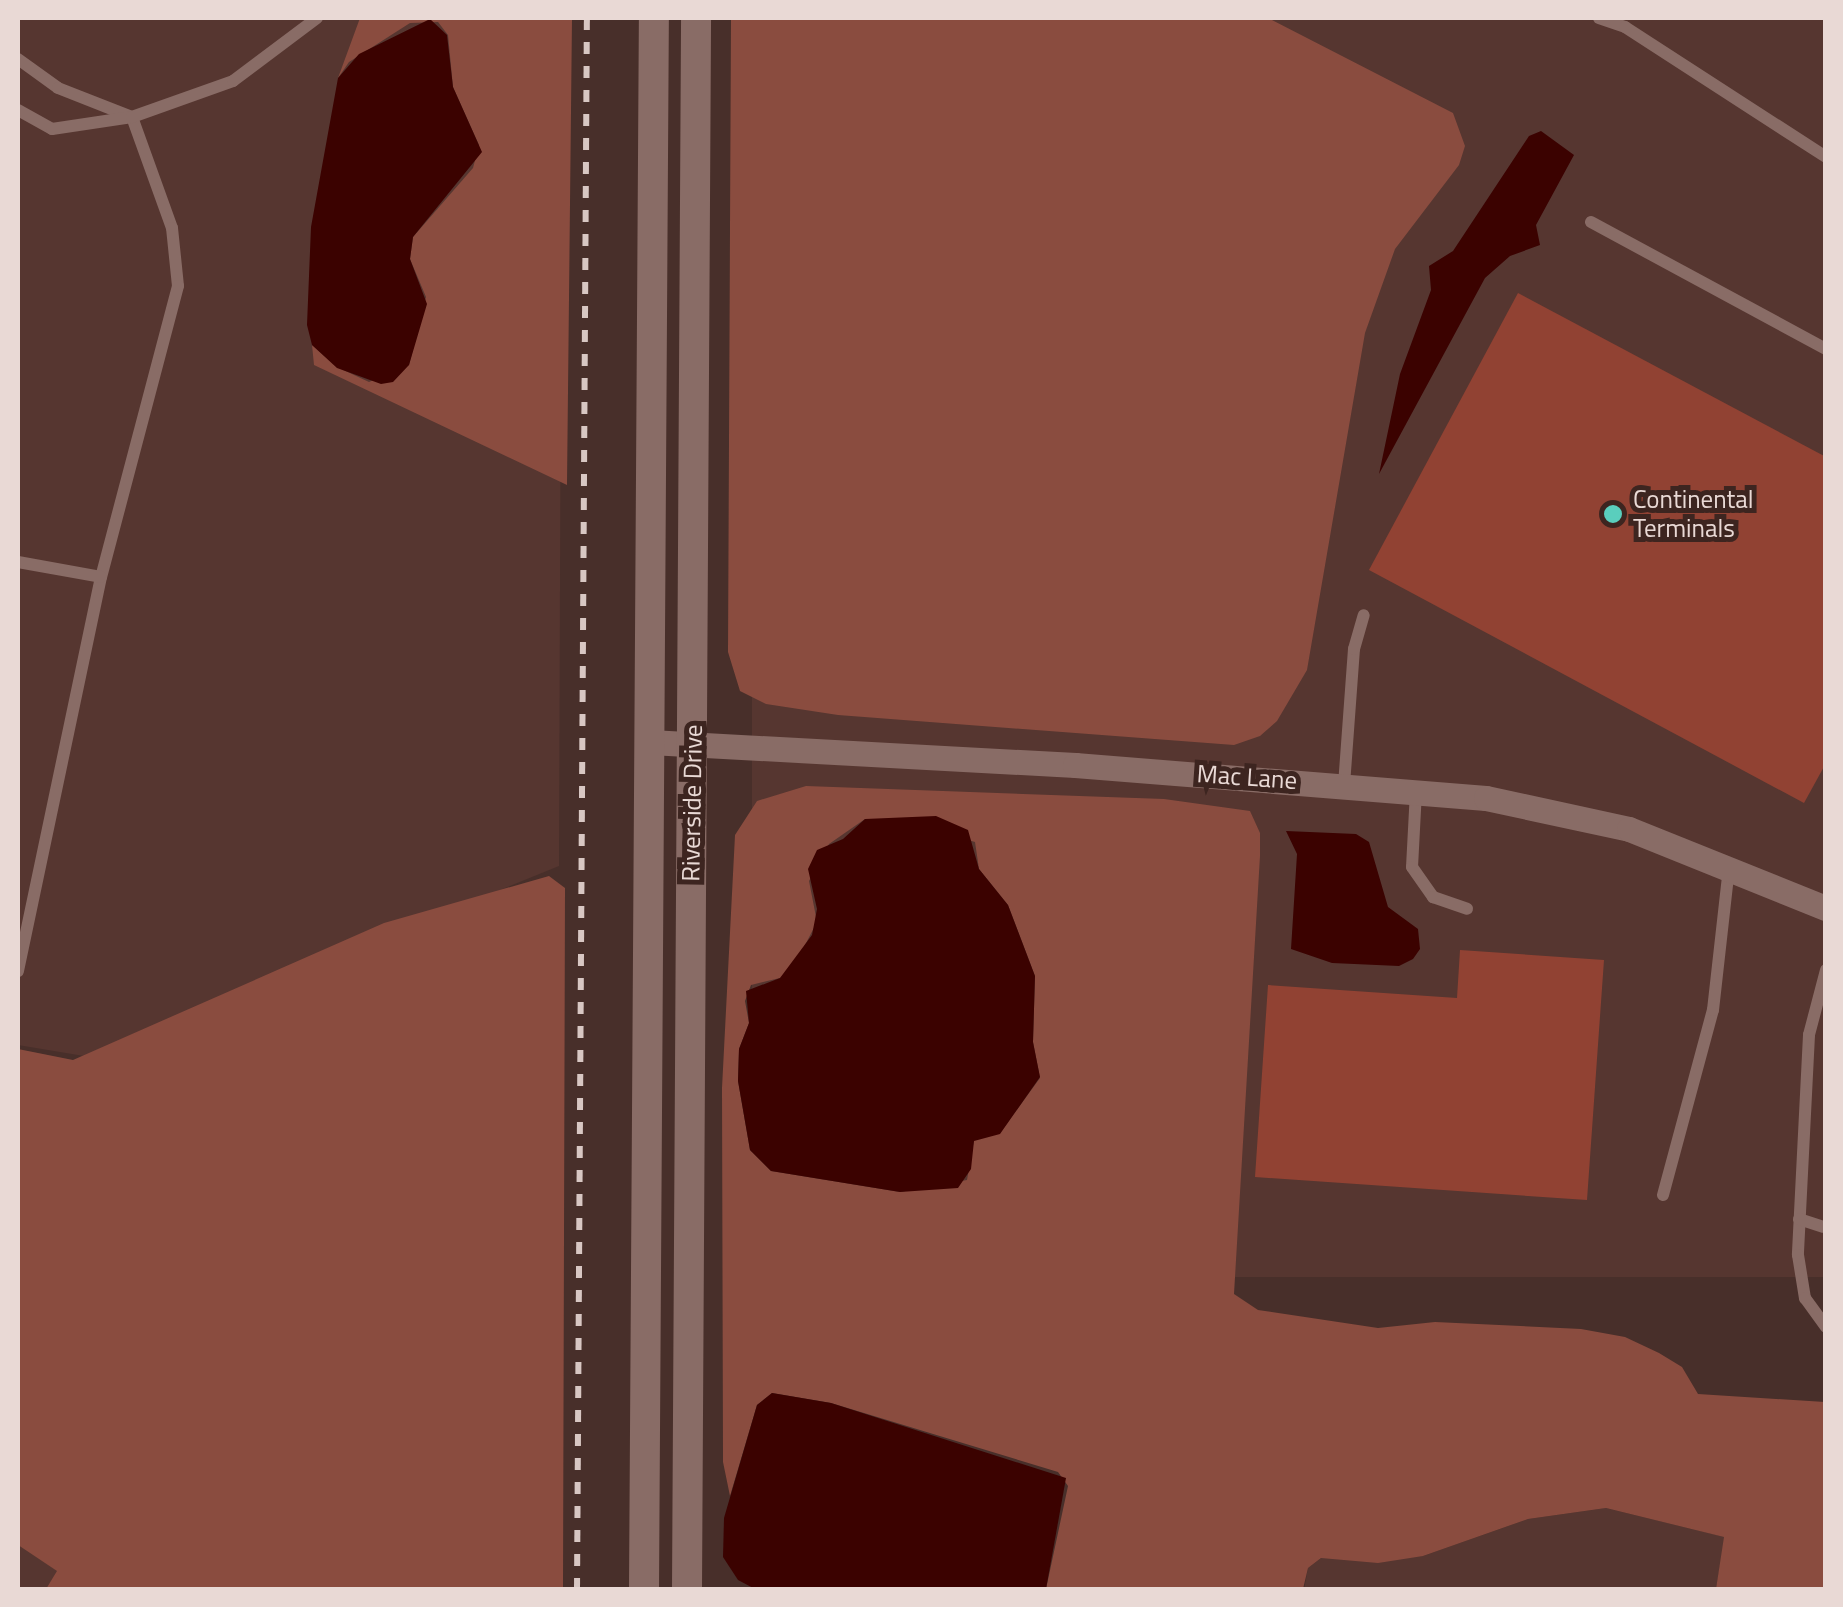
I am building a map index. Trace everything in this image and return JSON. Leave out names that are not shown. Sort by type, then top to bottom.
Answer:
[{"type":"main road","name":"Riverside Drive","points":[[644,1590],[654,18]]},
{"type":"main road","name":"Riverside Drive","points":[[687,1590],[696,18]]},
{"type":"street","name":"Mac Lane","points":[[650,742],[1416,791],[1588,818],[1729,866],[1826,908]]},
{"type":"lane","points":[[18,110],[52,129],[132,117],[233,81],[318,18]]},
{"type":"lane","points":[[1598,18],[1625,27],[1826,157]]},
{"type":"lane","points":[[18,59],[58,88],[132,117],[172,228],[178,286],[100,577],[18,971]]},
{"type":"lane","points":[[1592,222],[1826,349]]},
{"type":"lane","points":[[18,562],[100,577]]},
{"type":"lane","points":[[1344,785],[1354,649],[1364,615]]},
{"type":"lane","points":[[1416,791],[1411,858],[1417,878],[1433,897],[1466,908]]},
{"type":"lane","points":[[1663,1195],[1714,1010],[1729,866]]},
{"type":"lane","points":[[1826,970],[1799,1219],[1801,1283],[1826,1327]]},
{"type":"lane","points":[[1799,1219],[1823,1227]]},
{"type":"shaded area","points":[[18,18],[562,18],[559,866],[90,1057],[18,1045]]},
{"type":"shaded area","points":[[360,18],[572,18],[567,485],[314,365],[312,345],[337,367],[369,382],[409,365],[426,297],[410,259],[413,237],[473,168],[479,145],[453,87],[448,35],[438,22],[410,23],[349,62],[338,78]]},
{"type":"shaded area","points":[[731,18],[1268,18],[1453,113],[1465,146],[1459,165],[1395,249],[1365,333],[1307,670],[1277,721],[1260,736],[1234,745],[838,715],[766,704],[740,691],[728,652]]},
{"type":"shaded area","points":[[752,18],[1825,18],[1825,1277],[752,1277]]},
{"type":"shaded area","points":[[430,19],[447,35],[453,87],[482,152],[413,237],[410,259],[427,304],[409,365],[393,382],[381,384],[337,368],[312,345],[307,325],[311,227],[338,78],[359,54]]},
{"type":"shaded area","points":[[1541,131],[1574,155],[1536,225],[1540,245],[1510,256],[1485,278],[1379,474],[1400,374],[1431,290],[1429,266],[1453,251],[1529,136]]},
{"type":"shaded area","points":[[806,786],[1164,799],[1250,811],[1260,833],[1260,856],[1234,1294],[1258,1310],[1378,1328],[1435,1322],[1581,1329],[1625,1337],[1682,1367],[1698,1394],[1825,1402],[1825,1589],[1716,1589],[1724,1537],[1606,1508],[1528,1519],[1423,1556],[1378,1563],[1321,1558],[1308,1568],[1303,1589],[1046,1589],[1068,1486],[1058,1472],[831,1403],[772,1393],[757,1405],[730,1496],[723,1462],[722,1088],[735,835],[757,801]],"holes":[[[865,819],[898,819],[975,842],[979,869],[1008,905],[1035,976],[1033,1042],[1040,1078],[1000,1133],[974,1140],[967,1180],[900,1192],[771,1171],[750,1150],[738,1081],[739,1049],[749,1023],[745,1001],[751,985],[780,978],[794,966],[817,922],[809,881],[829,844]]]},
{"type":"shaded area","points":[[936,816],[968,830],[979,869],[1008,905],[1035,976],[1033,1042],[1040,1077],[1000,1134],[974,1141],[971,1169],[958,1188],[900,1192],[771,1171],[750,1150],[738,1081],[739,1049],[749,1023],[746,991],[780,978],[812,935],[817,909],[808,869],[817,850],[843,839],[865,819]]},
{"type":"shaded area","points":[[1286,831],[1356,834],[1369,842],[1388,907],[1418,929],[1420,949],[1413,959],[1399,966],[1332,963],[1291,949],[1297,854]]},
{"type":"shaded area","points":[[549,876],[565,888],[563,1589],[46,1589],[57,1571],[18,1545],[18,1049],[73,1060],[384,923]]},
{"type":"shaded area","points":[[772,1393],[831,1403],[1066,1478],[1046,1589],[757,1590],[738,1580],[723,1557],[724,1518],[757,1405]]},
{"type":"shaded area","points":[[1606,1508],[1725,1537],[1716,1589],[1304,1590],[1308,1568],[1321,1558],[1423,1556],[1528,1519]]},
{"type":"shaded area","points":[[18,1545],[58,1571],[46,1589],[18,1589]]},
{"type":"building","name":"Continental Terminals","points":[[1518,293],[1826,457],[1826,763],[1804,803],[1369,570]]},
{"type":"building","points":[[1460,950],[1604,960],[1587,1200],[1255,1177],[1268,985],[1457,998]]},
{"type":"railway","points":[[577,1590],[587,18]]},
{"type":"place","name":"Continental Terminals","points":[[1613,514]]}]
